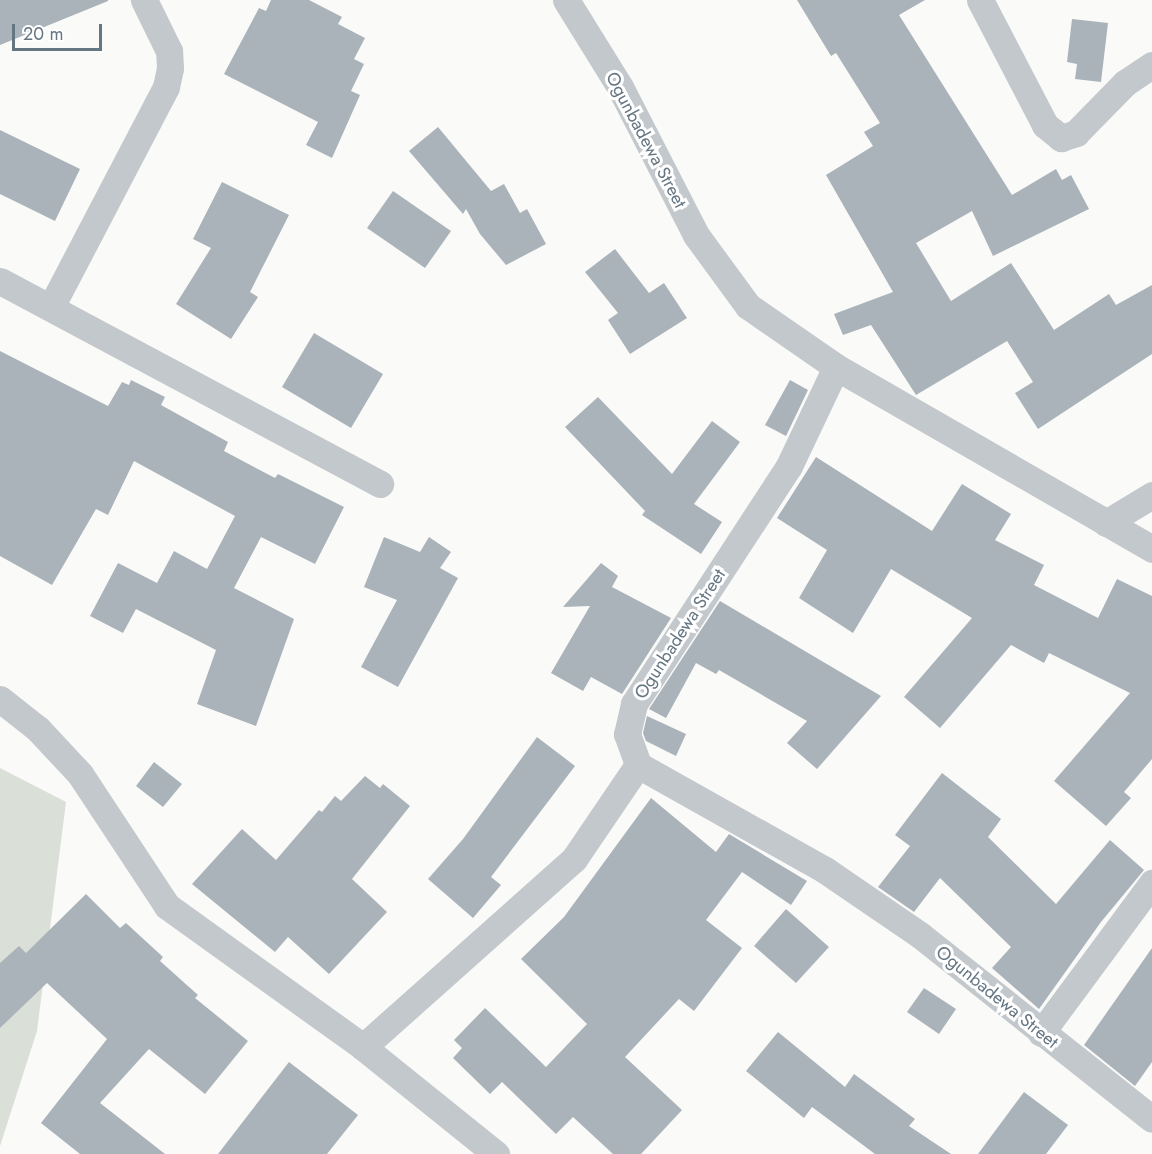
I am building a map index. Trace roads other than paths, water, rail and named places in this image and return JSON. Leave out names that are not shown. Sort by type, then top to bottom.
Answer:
[{"type":"street","points":[[51,307],[166,87],[170,68],[168,51],[144,0]]},
{"type":"street","name":"Ogunbadewa Street","points":[[566,0],[620,87],[696,235],[726,280],[748,306],[836,367],[789,466],[634,704],[627,734],[638,765],[825,870],[920,935],[1152,1119]]},
{"type":"street","points":[[980,0],[1045,125],[1061,138],[1076,133],[1125,83],[1152,65]]},
{"type":"street","points":[[0,281],[380,484]]},
{"type":"street","points":[[836,367],[1152,549]]},
{"type":"street","points":[[1106,523],[1152,495]]},
{"type":"street","points":[[0,699],[38,729],[80,774],[167,906],[363,1047],[496,1154]]},
{"type":"street","points":[[363,1047],[574,860],[638,765]]},
{"type":"street","points":[[1041,1033],[1152,883]]}]
